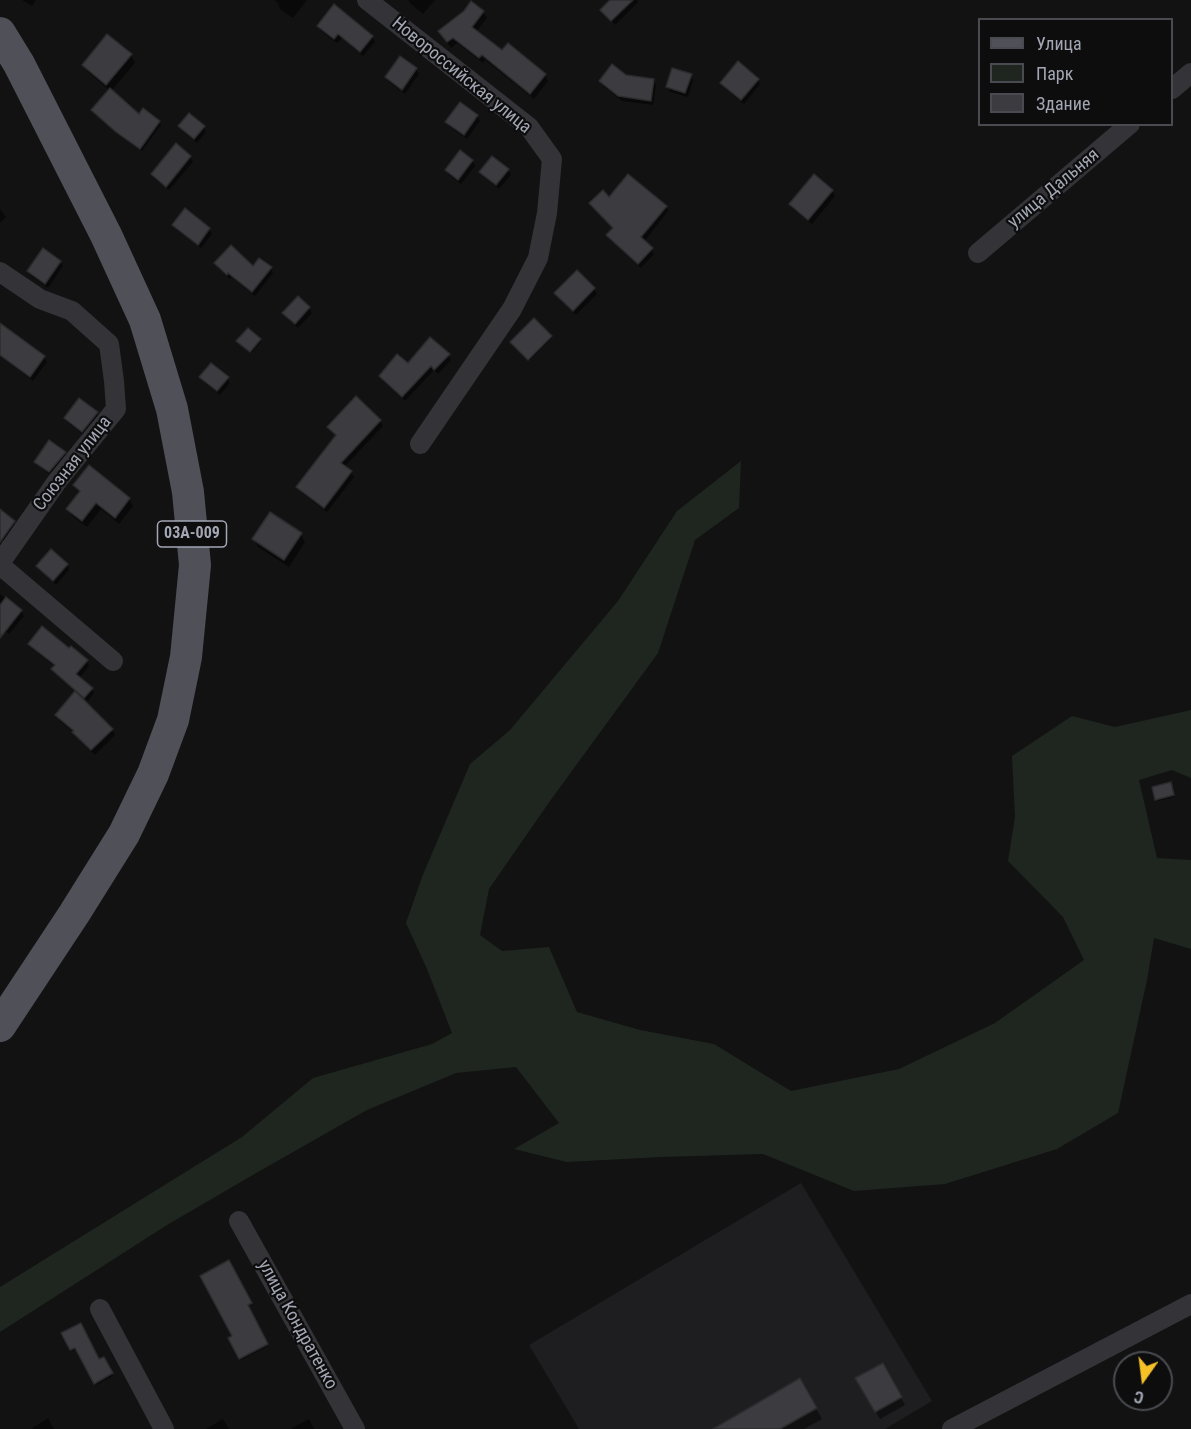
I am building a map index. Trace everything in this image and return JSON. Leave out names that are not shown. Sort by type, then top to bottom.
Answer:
[{"type":"main road","name":"03А-009","points":[[0,33],[19,64],[106,235],[145,320],[172,409],[188,492],[195,565],[184,667],[173,720],[153,774],[124,834],[0,1026]]},
{"type":"street","name":"Новороссийская улица","points":[[367,0],[529,128],[552,159],[547,213],[538,258],[512,309],[420,444]]},
{"type":"street","points":[[1173,88],[1191,73]]},
{"type":"street","name":"улица Дальняя","points":[[978,253],[1128,126]]},
{"type":"street","name":"Союзная улица","points":[[0,272],[40,299],[72,311],[109,344],[116,409],[58,480],[0,564]]},
{"type":"street","points":[[0,564],[113,661]]},
{"type":"street","name":"улица Кондратенко","points":[[239,1221],[355,1429]]},
{"type":"street","points":[[952,1429],[1191,1304]]},
{"type":"street","points":[[100,1309],[164,1429]]},
{"type":"shaded area","points":[[801,1183],[932,1401],[885,1429],[579,1429],[529,1345]]},
{"type":"green space","points":[[741,461],[739,508],[695,540],[658,653],[489,889],[480,935],[502,951],[549,947],[577,1012],[640,1030],[714,1044],[791,1091],[899,1069],[995,1023],[1084,960],[1063,917],[1008,861],[1015,817],[1012,756],[1072,716],[1115,727],[1191,710],[1191,778],[1172,770],[1139,780],[1157,858],[1191,860],[1191,949],[1154,938],[1118,1113],[1057,1149],[945,1184],[854,1191],[763,1154],[567,1162],[514,1149],[559,1123],[516,1067],[456,1073],[367,1110],[167,1225],[0,1332],[0,1287],[242,1137],[313,1078],[432,1044],[452,1033],[406,923],[422,877],[470,764],[510,730],[618,601],[677,511]]},
{"type":"building","points":[[610,0],[633,0],[611,21],[600,10]]},
{"type":"building","points":[[471,1],[484,11],[472,27],[502,50],[508,43],[546,74],[530,94],[482,55],[479,58],[453,38],[447,42],[438,31],[464,11]]},
{"type":"building","points":[[334,4],[373,36],[360,52],[338,34],[334,39],[317,26]]},
{"type":"building","points":[[107,34],[132,54],[106,85],[82,65]]},
{"type":"building","points":[[400,56],[417,68],[402,90],[385,77]]},
{"type":"building","points":[[738,61],[759,79],[741,100],[720,83]]},
{"type":"building","points":[[612,64],[626,75],[654,79],[651,101],[618,96],[599,81]]},
{"type":"building","points":[[672,68],[692,74],[685,93],[666,87]]},
{"type":"building","points":[[110,88],[139,114],[143,108],[160,121],[140,149],[91,110]]},
{"type":"building","points":[[460,102],[478,115],[464,135],[445,122]]},
{"type":"building","points":[[189,113],[205,126],[194,139],[178,126]]},
{"type":"building","points":[[176,143],[191,156],[166,187],[151,174]]},
{"type":"building","points":[[460,150],[473,160],[458,180],[445,170]]},
{"type":"building","points":[[492,156],[509,169],[496,185],[479,172]]},
{"type":"building","points":[[628,174],[667,206],[641,237],[653,248],[638,264],[606,235],[613,228],[589,203],[603,190],[609,197]]},
{"type":"building","points":[[814,174],[833,190],[808,220],[789,204]]},
{"type":"building","points":[[185,208],[210,228],[198,245],[172,225]]},
{"type":"building","points":[[231,245],[253,266],[259,258],[272,267],[252,292],[214,263]]},
{"type":"building","points":[[43,248],[61,261],[45,284],[27,271]]},
{"type":"building","points":[[577,270],[595,288],[573,311],[554,293]]},
{"type":"building","points":[[298,296],[310,307],[295,324],[282,313]]},
{"type":"building","points":[[534,318],[552,336],[528,360],[510,342]]},
{"type":"building","points":[[0,323],[45,356],[30,377],[0,355]]},
{"type":"building","points":[[248,328],[261,339],[250,352],[236,341]]},
{"type":"building","points":[[430,337],[450,354],[434,370],[431,366],[402,397],[379,376],[397,354],[408,363]]},
{"type":"building","points":[[211,363],[229,377],[217,391],[199,377]]},
{"type":"building","points":[[356,396],[381,420],[341,463],[352,471],[324,508],[296,487],[336,435],[327,427]]},
{"type":"building","points":[[79,398],[98,412],[82,432],[64,418]]},
{"type":"building","points":[[49,440],[66,452],[49,472],[34,462]]},
{"type":"building","points":[[89,465],[130,498],[115,518],[96,503],[82,521],[66,509],[80,491],[73,485]]},
{"type":"building","points":[[0,509],[15,521],[0,542]]},
{"type":"building","points":[[270,512],[302,533],[284,560],[252,539]]},
{"type":"building","points":[[51,549],[68,564],[53,581],[36,566]]},
{"type":"building","points":[[6,597],[22,610],[0,638],[0,605]]},
{"type":"building","points":[[42,626],[88,660],[76,674],[93,688],[84,698],[51,669],[55,665],[28,644]]},
{"type":"building","points":[[75,691],[113,729],[91,750],[55,715]]},
{"type":"building","points":[[1171,782],[1174,795],[1155,800],[1152,787]]},
{"type":"building","points":[[229,1260],[252,1303],[248,1305],[268,1344],[239,1359],[228,1338],[232,1336],[200,1276]]},
{"type":"building","points":[[81,1323],[99,1359],[104,1357],[113,1373],[94,1384],[75,1348],[70,1350],[61,1333]]},
{"type":"building","points":[[883,1363],[902,1397],[875,1412],[855,1378]]},
{"type":"building","points":[[800,1378],[817,1408],[780,1429],[713,1429]]}]
